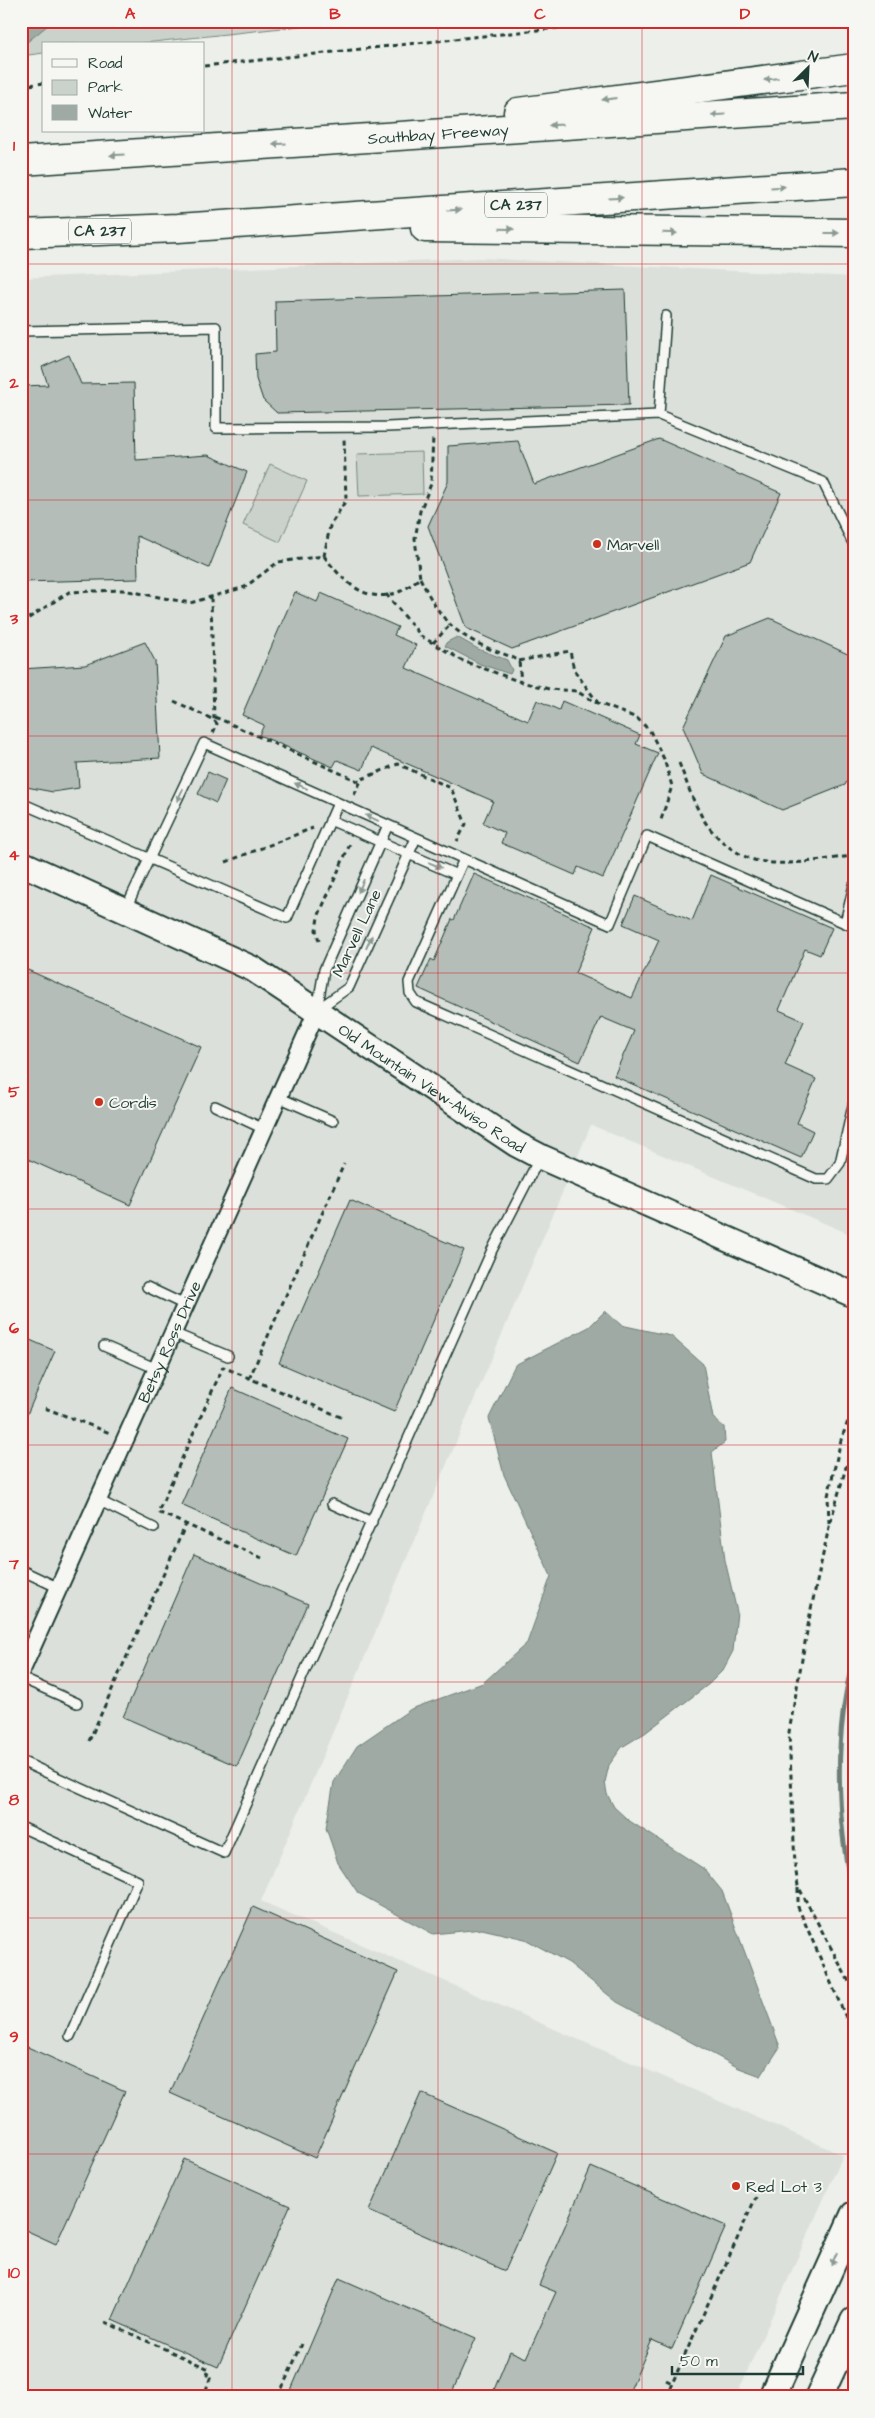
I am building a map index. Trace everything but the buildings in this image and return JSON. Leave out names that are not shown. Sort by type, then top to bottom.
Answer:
[{"type":"highway","points":[[328,140],[577,103],[854,68]]},
{"type":"highway","name":"Southbay Freeway","points":[[21,162],[854,106]]},
{"type":"highway","name":"CA 237","points":[[21,234],[178,228],[854,182]]},
{"type":"highway","points":[[178,228],[482,228],[684,233],[854,234]]},
{"type":"main road","points":[[772,2397],[854,2215]]},
{"type":"main road","points":[[820,2397],[854,2321]]},
{"type":"street","name":"Old Mountain View-Alviso Road","points":[[22,865],[253,969],[516,1144],[540,1157],[854,1295]]},
{"type":"street","name":"Betsy Ross Drive","points":[[22,1671],[317,1011]]},
{"type":"lane","points":[[659,415],[666,316]]},
{"type":"lane","points":[[21,331],[216,327],[216,428],[344,428],[659,415],[823,482],[854,546]]},
{"type":"lane","points":[[125,910],[204,743],[610,924],[647,836],[850,925],[854,885]]},
{"type":"lane","points":[[21,803],[287,918],[338,803]]},
{"type":"lane","points":[[330,820],[457,875]]},
{"type":"lane","name":"Marvell Lane","points":[[317,1011],[324,970],[388,825]]},
{"type":"lane","name":"Marvell Lane","points":[[317,1011],[349,987],[416,838]]},
{"type":"lane","points":[[464,859],[410,982],[410,993],[416,1002],[816,1179],[828,1179],[840,1163],[854,1101]]},
{"type":"lane","points":[[278,1097],[333,1122]]},
{"type":"lane","points":[[215,1106],[264,1129]]},
{"type":"lane","points":[[21,1761],[224,1853],[490,1256],[540,1157]]},
{"type":"lane","points":[[147,1287],[185,1306]]},
{"type":"lane","points":[[173,1333],[228,1356]]},
{"type":"lane","points":[[104,1346],[157,1369]]},
{"type":"lane","points":[[98,1500],[154,1528]]},
{"type":"lane","points":[[332,1504],[372,1522]]},
{"type":"lane","points":[[21,1570],[59,1588]]},
{"type":"lane","points":[[22,1671],[77,1703]]},
{"type":"lane","points":[[21,1827],[138,1881],[70,2036]]},
{"type":"path","points":[[205,66],[622,21]]},
{"type":"path","points":[[21,86],[42,83]]},
{"type":"path","points":[[432,425],[433,471],[431,484],[420,511],[415,539],[420,578],[437,611],[450,625],[468,638],[519,660],[570,651],[574,670],[599,704]]},
{"type":"path","points":[[344,428],[346,500],[330,526],[324,556],[341,579],[361,592],[386,594],[400,591],[420,578]]},
{"type":"path","points":[[21,623],[69,592],[123,590],[190,603],[244,586],[278,562],[324,556]]},
{"type":"path","points":[[386,594],[421,636],[463,661],[521,682],[549,689],[576,691],[599,704],[637,718],[650,731],[664,759],[672,786],[661,820]]},
{"type":"path","points":[[211,597],[214,717]]},
{"type":"path","points":[[433,643],[450,625]]},
{"type":"path","points":[[519,660],[521,682]]},
{"type":"path","points":[[174,701],[214,720],[214,717]]},
{"type":"path","points":[[214,717],[360,782]]},
{"type":"path","points":[[679,763],[700,814],[714,834],[738,852],[757,861],[783,862],[854,856]]},
{"type":"path","points":[[354,795],[362,779],[398,764],[451,788],[466,824],[457,842]]},
{"type":"path","points":[[249,1379],[344,1164]]},
{"type":"path","points":[[262,1558],[158,1512],[223,1367],[343,1418]]},
{"type":"path","points":[[829,1527],[828,1496],[840,1440],[854,1405]]},
{"type":"path","points":[[45,1408],[82,1420],[110,1433]]},
{"type":"path","points":[[854,1439],[829,1527],[811,1609],[789,1732],[798,1907],[854,2036]]},
{"type":"path","points":[[89,1741],[186,1524]]},
{"type":"path","points":[[798,1886],[854,1991]]},
{"type":"path","points":[[666,2397],[756,2197]]},
{"type":"path","points":[[105,2322],[114,2329],[209,2370],[207,2375],[211,2376],[206,2390],[217,2397]]},
{"type":"path","points":[[278,2397],[302,2344]]},
{"type":"path","points":[[666,2380],[672,2383]]},
{"type":"shaded area","points":[[479,258],[854,277],[854,1228],[852,1235],[591,1125],[261,1901],[843,2155],[736,2397],[21,2397],[21,278]]},
{"type":"green space","points":[[21,21],[346,21],[153,42],[42,42],[42,53],[21,56]]},
{"type":"green space","points":[[422,452],[423,494],[359,496],[357,454]]},
{"type":"green space","points":[[270,464],[307,481],[280,542],[243,525]]},
{"type":"water","points":[[21,21],[53,21],[21,47]]},
{"type":"water","points":[[457,637],[478,649],[507,660],[512,670],[510,674],[480,664],[445,646],[447,642]]},
{"type":"water","points":[[605,1311],[621,1325],[671,1336],[703,1364],[713,1418],[724,1427],[725,1442],[712,1452],[725,1560],[737,1612],[733,1651],[723,1670],[709,1684],[645,1733],[622,1747],[609,1765],[605,1782],[607,1794],[614,1807],[628,1820],[704,1869],[722,1891],[780,2047],[761,2076],[739,2068],[617,2002],[569,1963],[525,1939],[482,1929],[433,1934],[358,1893],[338,1863],[326,1828],[334,1782],[357,1746],[411,1709],[483,1683],[527,1643],[551,1576],[504,1475],[489,1418],[515,1365],[589,1327]]},
{"type":"waterway","points":[[854,1657],[843,1717],[839,1778],[843,1839],[854,1900]]},
{"type":"place","name":"Marvell","points":[[597,544]]},
{"type":"place","name":"Cordis","points":[[99,1102]]},
{"type":"place","name":"Red Lot 3","points":[[736,2186]]}]
